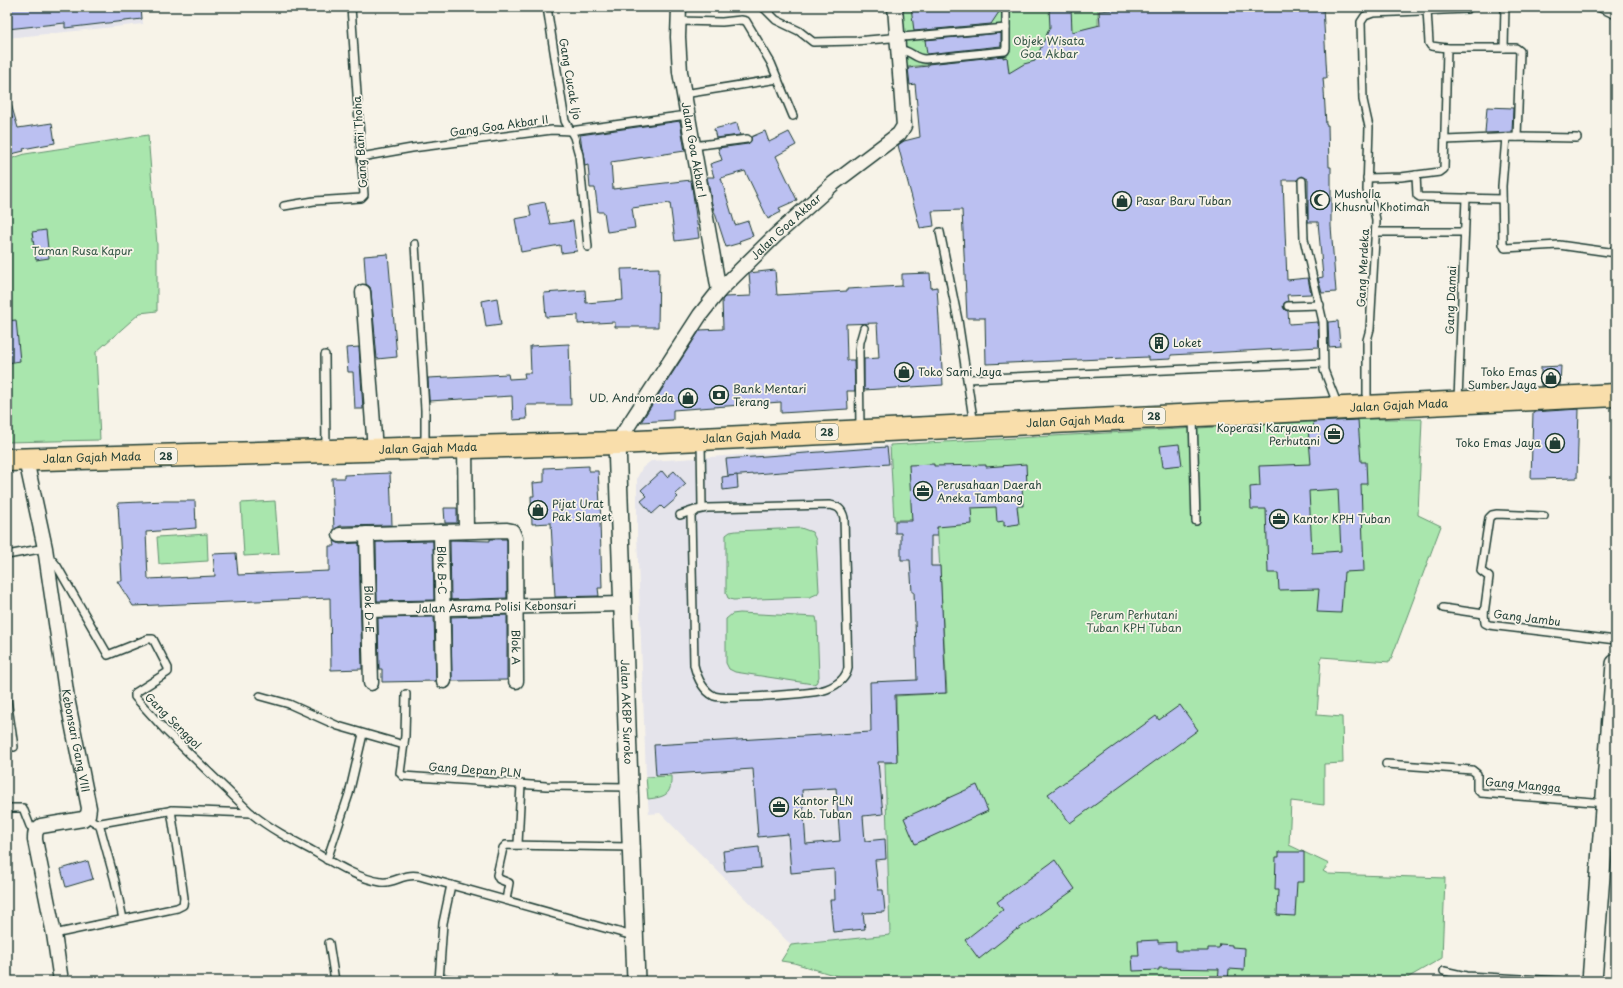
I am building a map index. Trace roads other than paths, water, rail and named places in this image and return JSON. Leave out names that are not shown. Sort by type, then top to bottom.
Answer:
[{"type":"highway","name":"Jalan Gajah Mada","points":[[16,460],[617,443],[1616,395]]},
{"type":"main road","points":[[1592,981],[1609,799],[1616,664]]},
{"type":"street","name":"Jalan Goa Akbar","points":[[617,443],[700,315],[719,291],[776,235],[834,183],[902,132],[904,126],[895,7]]},
{"type":"street","name":"Jalan Goa Akbar I","points":[[678,14],[680,72],[719,291]]},
{"type":"street","points":[[362,292],[375,450]]},
{"type":"street","name":"Jalan AKBP Suroko","points":[[617,443],[636,981]]},
{"type":"street","points":[[340,535],[466,531],[465,447]]},
{"type":"street","name":"Kebonsari Gang VIII","points":[[16,460],[46,554],[67,698],[89,812],[92,820]]},
{"type":"street","name":"Blok A","points":[[466,531],[509,530],[513,533],[515,541],[516,681]]},
{"type":"street","name":"Blok B-C","points":[[441,532],[444,681]]},
{"type":"street","name":"Blok D-E","points":[[368,534],[371,683]]},
{"type":"street","name":"Jalan Asrama Polisi Kebonsari","points":[[369,610],[622,604]]},
{"type":"street","points":[[61,981],[54,934],[35,840],[36,830],[41,826],[80,820],[92,820]]},
{"type":"lane","name":"Gang Bani Thoha","points":[[284,206],[314,201],[363,197],[364,192],[350,7]]},
{"type":"lane","name":"Gang Cucak Ijo","points":[[547,7],[564,121],[577,145],[579,155],[588,247]]},
{"type":"lane","points":[[763,7],[776,20],[798,31],[813,42],[856,41],[899,44],[1006,28]]},
{"type":"lane","points":[[899,44],[918,58],[925,59],[1002,52],[1006,48],[1006,7]]},
{"type":"lane","points":[[1470,7],[1427,10],[1429,45],[1432,47],[1447,48],[1516,48],[1520,51],[1517,137]]},
{"type":"lane","points":[[1504,48],[1505,7]]},
{"type":"lane","points":[[1598,7],[1616,14]]},
{"type":"lane","name":"Gang Merdeka","points":[[1367,406],[1367,340],[1370,329],[1376,218],[1374,209],[1368,197],[1367,178],[1369,127],[1363,100],[1361,26],[1362,20],[1366,15],[1427,10]]},
{"type":"lane","points":[[678,14],[722,22],[741,20],[746,21],[766,54],[793,116]]},
{"type":"lane","points":[[1367,178],[1392,178],[1440,172],[1444,170],[1447,48]]},
{"type":"lane","points":[[684,94],[778,79]]},
{"type":"lane","name":"Gang Goa Akbar II","points":[[361,157],[412,148],[552,130],[570,131],[687,115]]},
{"type":"lane","points":[[7,117],[7,126]]},
{"type":"lane","points":[[1445,140],[1506,137],[1577,138]]},
{"type":"lane","points":[[1506,137],[1502,200],[1503,244],[1506,249],[1558,245],[1616,253]]},
{"type":"lane","points":[[693,146],[747,139]]},
{"type":"lane","points":[[1416,175],[1418,197],[1502,200]]},
{"type":"lane","points":[[1302,181],[1304,239],[1308,261],[1320,305],[1324,335],[1324,370],[1338,408]]},
{"type":"lane","name":"Gang Damai","points":[[1458,402],[1466,198]]},
{"type":"lane","points":[[940,232],[952,285],[968,379],[974,425]]},
{"type":"lane","points":[[1376,232],[1464,232]]},
{"type":"lane","points":[[415,244],[425,410],[424,448]]},
{"type":"lane","points":[[1288,306],[1320,305]]},
{"type":"lane","points":[[860,431],[859,352],[864,328]]},
{"type":"lane","points":[[325,355],[326,451]]},
{"type":"lane","points":[[968,379],[1323,362]]},
{"type":"lane","points":[[1193,415],[1196,521]]},
{"type":"lane","points":[[700,509],[701,438]]},
{"type":"lane","points":[[680,515],[700,509],[829,505],[840,508],[844,518],[848,668],[847,674],[834,685],[815,692],[728,698],[713,695],[707,691],[700,682],[696,673],[694,661],[690,521],[691,515],[700,509]]},
{"type":"lane","name":"Gang Jambu","points":[[1544,516],[1494,514],[1489,518],[1481,570],[1481,573],[1490,577],[1484,621],[1487,624],[1616,640]]},
{"type":"lane","points":[[7,555],[46,554]]},
{"type":"lane","name":"Gang Senggol","points":[[46,554],[57,566],[107,654],[110,655],[152,639],[168,671],[135,693],[134,697],[165,730],[251,813]]},
{"type":"lane","points":[[1443,608],[1484,614]]},
{"type":"lane","name":"Gang Depan PLN","points":[[406,694],[404,745],[400,773],[403,776],[579,787],[629,787]]},
{"type":"lane","points":[[260,696],[289,704],[338,726],[404,745]]},
{"type":"lane","points":[[7,700],[14,747]]},
{"type":"lane","points":[[327,860],[347,800],[363,734]]},
{"type":"lane","name":"Gang Mangga","points":[[1386,764],[1472,770],[1477,774],[1476,788],[1478,792],[1481,793],[1609,799]]},
{"type":"lane","points":[[518,844],[521,784]]},
{"type":"lane","points":[[7,808],[23,808],[30,826],[36,830]]},
{"type":"lane","points":[[54,934],[177,908],[184,903],[171,810]]},
{"type":"lane","points":[[124,919],[115,881],[92,820],[171,810],[216,810],[251,813],[266,824],[327,860],[380,882],[391,881],[409,875],[451,885],[634,936]]},
{"type":"lane","points":[[506,900],[509,883],[499,879],[497,875],[503,848],[507,844],[631,847]]},
{"type":"lane","points":[[451,885],[443,923],[439,980],[466,981]]},
{"type":"lane","points":[[329,943],[335,981]]},
{"type":"lane","points":[[1444,971],[1466,976],[1560,981]]},
{"type":"place","name":"Musholla Khusnul Khotimah","points":[[1320,200]]},
{"type":"place","name":"Pasar Baru Tuban","points":[[1122,201]]},
{"type":"place","name":"Loket","points":[[1159,343]]},
{"type":"place","name":"Toko Sami Jaya","points":[[904,372]]},
{"type":"place","name":"Toko Emas Sumber Jaya","points":[[1551,378]]},
{"type":"place","name":"Bank Mentari Terang","points":[[719,395]]},
{"type":"place","name":"UD. Andromeda","points":[[688,398]]},
{"type":"place","name":"Koperasi Karyawan Perhutani","points":[[1334,434]]},
{"type":"place","name":"Toko Emas Jaya","points":[[1555,443]]},
{"type":"place","name":"Perusahaan Daerah Aneka Tambang","points":[[923,491]]},
{"type":"place","name":"Pijat Urat Pak Slamet","points":[[538,510]]},
{"type":"place","name":"Kantor KPH Tuban","points":[[1279,519]]},
{"type":"place","name":"Kantor PLN Kab. Tuban","points":[[779,807]]},
{"type":"park label","name":"Objek Wisata Goa Akbar","points":[[1049,47]]},
{"type":"park label","name":"Taman Rusa Kapur","points":[[82,251]]},
{"type":"park label","name":"Perum Perhutani Tuban KPH Tuban","points":[[1134,621]]}]
